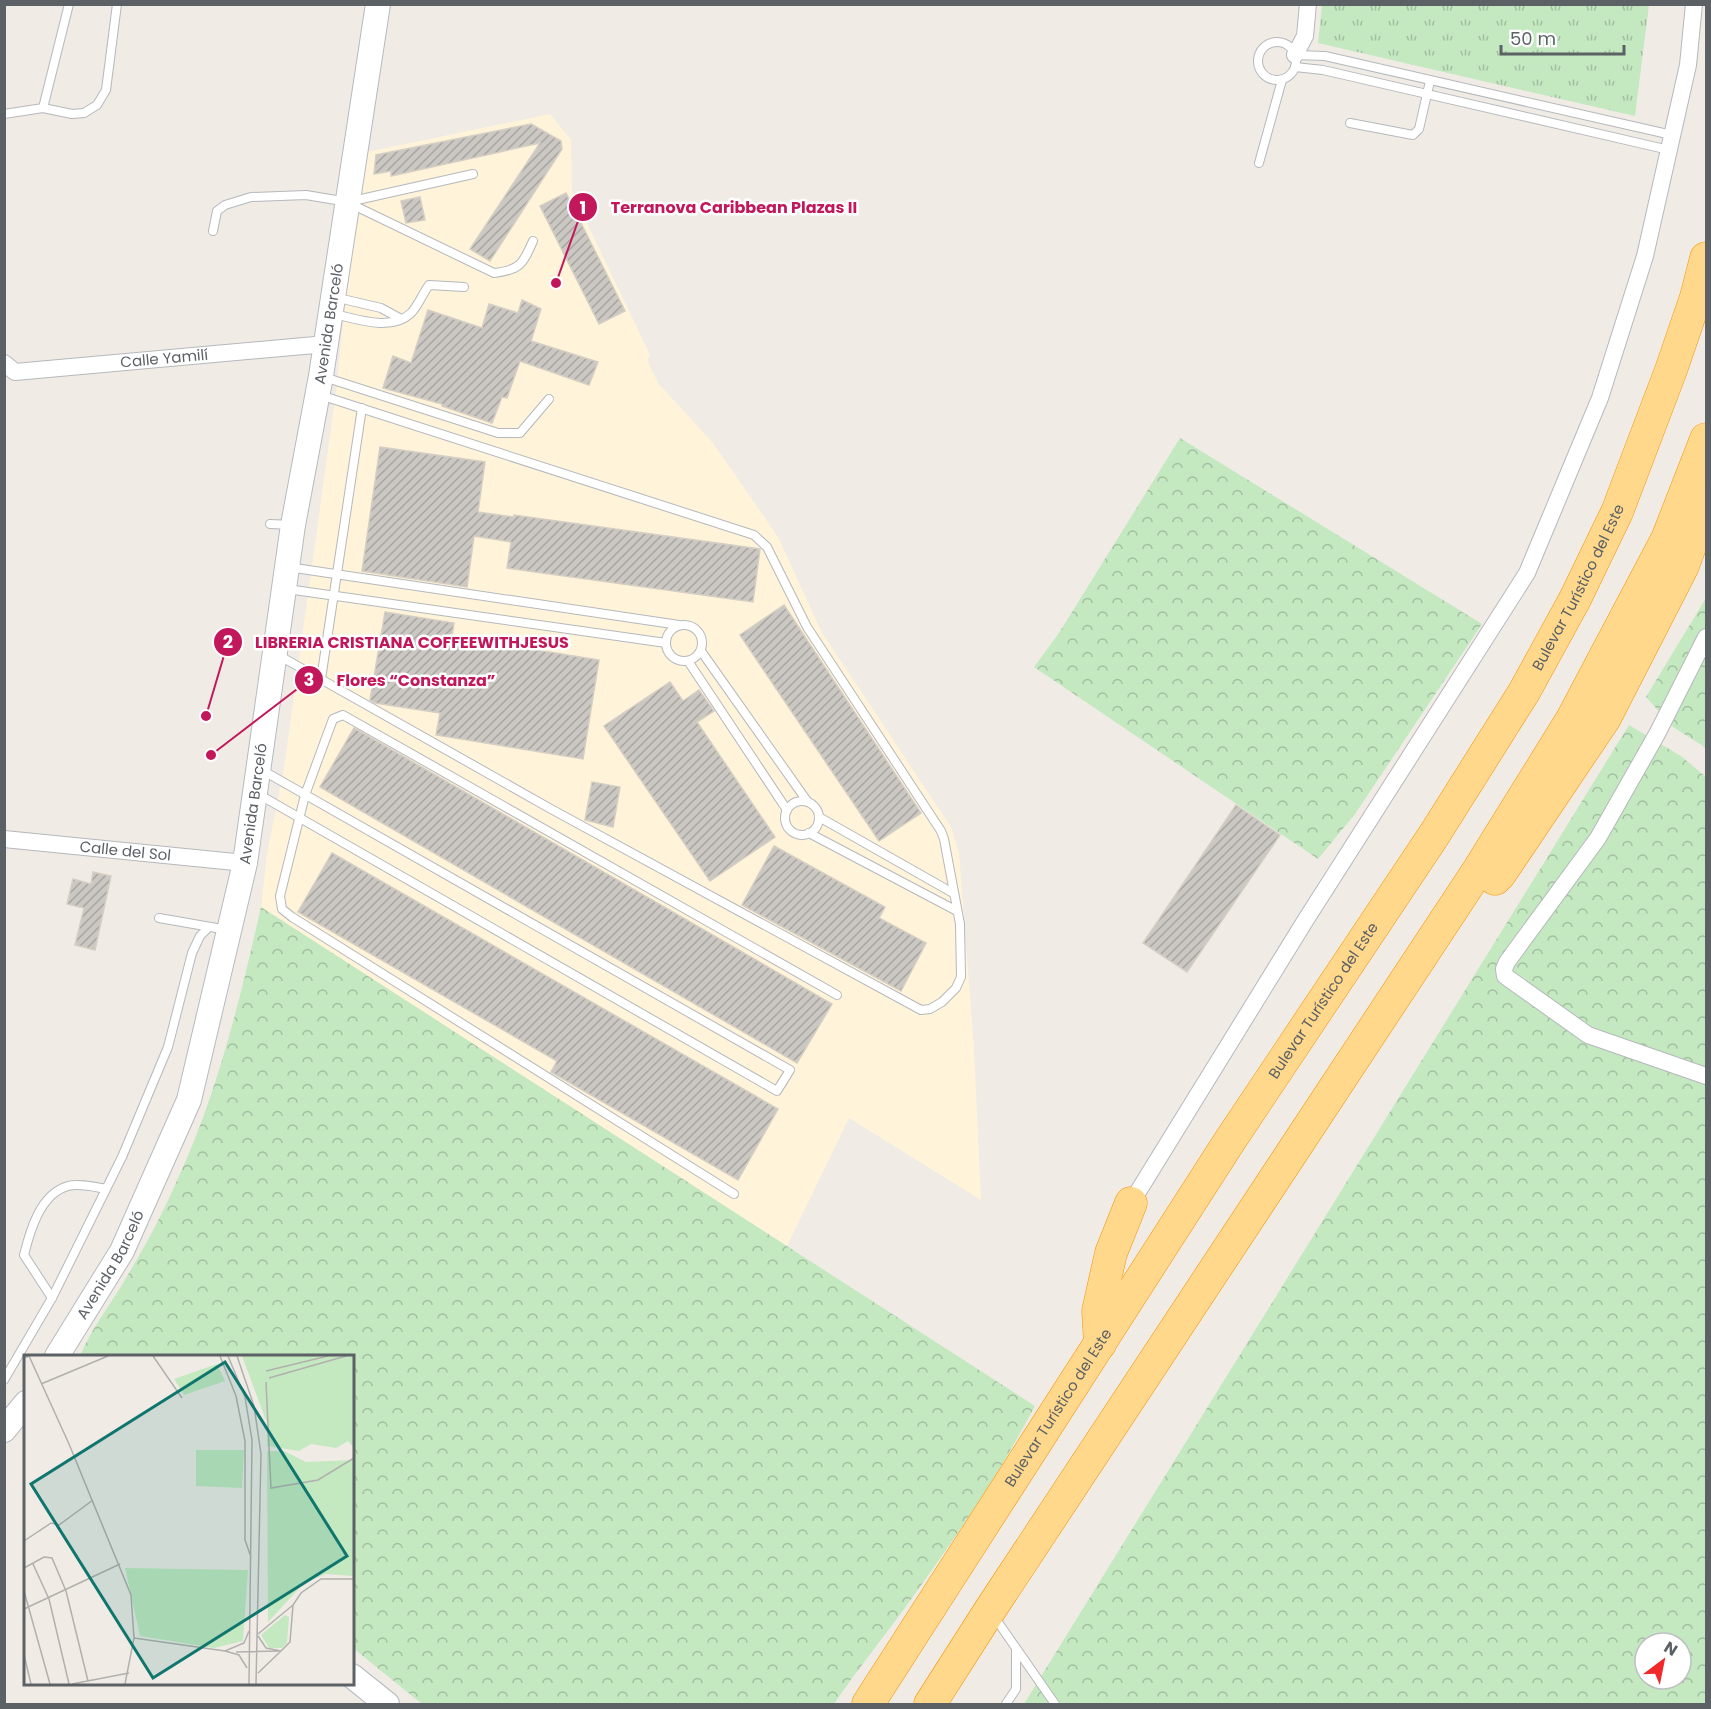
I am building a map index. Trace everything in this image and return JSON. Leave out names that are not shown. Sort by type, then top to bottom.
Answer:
[{"type":"highway","name":"Bulevar Turístico del Este","points":[[868,1704],[1229,1142],[1434,835],[1524,692],[1575,599],[1617,512],[1671,370],[1707,258]]},
{"type":"highway","points":[[930,1704],[1440,927],[1572,719],[1667,539],[1707,439]]},
{"type":"highway","points":[[1440,927],[1500,874],[1605,718],[1683,566],[1707,502]]},
{"type":"highway","points":[[1100,1344],[1098,1311],[1111,1253],[1131,1203]]},
{"type":"street","name":"Avenida Barceló","points":[[58,1355],[122,1251],[189,1100],[218,929],[245,863],[285,578],[281,524],[319,385],[378,4]]},
{"type":"street","points":[[1295,61],[1305,36],[1308,4]]},
{"type":"street","points":[[1131,1203],[1305,921],[1527,573],[1600,398],[1645,256],[1688,64],[1694,4]]},
{"type":"street","name":"Calle Yamilí","points":[[4,363],[15,372],[326,344]]},
{"type":"street","points":[[1707,637],[1657,734],[1598,838],[1504,969],[1505,976],[1588,1035],[1707,1076]]},
{"type":"street","name":"Calle del Sol","points":[[4,839],[245,863]]},
{"type":"street","points":[[4,1430],[24,1405]]},
{"type":"street","points":[[354,1678],[387,1704]]},
{"type":"lane","points":[[43,108],[69,4]]},
{"type":"lane","points":[[4,114],[43,108],[72,114],[84,113],[97,105],[106,90],[117,4]]},
{"type":"lane","points":[[1295,61],[1288,77],[1276,81],[1264,76],[1258,65],[1259,53],[1274,42],[1287,45],[1295,61],[1323,70],[1427,95],[1670,142]]},
{"type":"lane","points":[[1295,61],[1325,56],[1670,142]]},
{"type":"lane","points":[[1259,163],[1282,80]]},
{"type":"lane","points":[[1350,123],[1413,135],[1419,129],[1430,81]]},
{"type":"lane","points":[[348,202],[473,174]]},
{"type":"lane","points":[[213,231],[217,211],[225,205],[252,197],[306,195],[348,202],[494,273],[513,271],[524,261],[533,241]]},
{"type":"lane","points":[[332,305],[375,323],[401,319],[412,312],[429,285],[464,287]]},
{"type":"lane","points":[[332,305],[381,308],[401,319]]},
{"type":"lane","points":[[319,385],[498,433],[520,433],[549,399]]},
{"type":"lane","points":[[275,653],[551,810],[921,1010],[942,1002],[956,988],[961,976],[960,924],[952,893],[944,839],[807,627],[768,547],[754,535],[362,408],[319,385]]},
{"type":"lane","points":[[321,679],[362,408]]},
{"type":"lane","points":[[285,578],[336,574],[679,626],[685,625],[696,629],[702,639],[698,656],[688,661],[677,660],[667,648],[666,643],[670,632],[679,626]]},
{"type":"lane","points":[[285,578],[334,596],[666,643]]},
{"type":"lane","points":[[701,651],[807,801],[816,807],[819,817],[817,827],[809,833],[798,834],[789,829],[785,820],[787,810],[795,801],[807,801]]},
{"type":"lane","points":[[688,661],[787,810]]},
{"type":"lane","points":[[734,1194],[292,918],[282,909],[280,896],[298,817],[333,719],[343,715],[837,995]]},
{"type":"lane","points":[[257,780],[305,795],[790,1070],[777,1091],[298,817],[257,780]]},
{"type":"lane","points":[[819,817],[952,893]]},
{"type":"lane","points":[[809,833],[957,911]]},
{"type":"lane","points":[[159,918],[218,929]]},
{"type":"lane","points":[[4,1380],[52,1298],[122,1157],[168,1047],[192,953],[200,936],[218,929]]},
{"type":"lane","points":[[52,1298],[24,1255],[31,1229],[51,1195],[69,1186],[106,1189]]},
{"type":"lane","points":[[990,1610],[1055,1704]]},
{"type":"lane","points":[[1006,1704],[1016,1689],[1016,1650]]},
{"type":"shaded area","points":[[550,114],[571,140],[572,192],[650,355],[647,360],[658,383],[713,443],[778,537],[821,631],[951,827],[959,853],[974,1048],[981,1200],[849,1118],[787,1246],[261,907],[267,854],[284,768],[336,392],[355,211],[367,152]]},
{"type":"green space","points":[[1322,5],[1649,5],[1635,116],[1318,43]]},
{"type":"green space","points":[[1180,438],[1482,624],[1355,814],[1318,859],[1034,667],[1059,633]]},
{"type":"green space","points":[[1706,598],[1706,748],[1673,727],[1646,697]]},
{"type":"green space","points":[[1629,725],[1681,756],[1706,777],[1706,1704],[1024,1704]]},
{"type":"green space","points":[[261,907],[1035,1406],[1006,1458],[958,1532],[834,1704],[422,1704],[354,1649],[354,1355],[80,1355],[152,1232],[190,1151],[215,1083]]},
{"type":"building","points":[[531,124],[561,141],[562,149],[490,261],[470,249],[540,143],[391,176],[391,171],[374,174],[376,155]]},
{"type":"building","points":[[566,193],[625,311],[599,324],[540,206]]},
{"type":"building","points":[[420,197],[425,220],[406,223],[401,201]]},
{"type":"building","points":[[522,300],[541,309],[531,341],[598,362],[589,385],[520,361],[507,398],[502,397],[492,423],[442,406],[442,404],[383,388],[393,356],[411,363],[428,310],[482,328],[489,304],[518,313]]},
{"type":"building","points":[[380,447],[485,462],[478,512],[760,549],[753,602],[507,568],[511,542],[474,536],[467,587],[362,571]]},
{"type":"building","points":[[784,605],[921,813],[879,841],[740,635]]},
{"type":"building","points":[[385,612],[454,623],[452,636],[599,660],[583,759],[436,735],[440,713],[375,703],[370,700]]},
{"type":"building","points":[[670,682],[683,701],[699,690],[714,711],[697,722],[775,837],[710,881],[604,726]]},
{"type":"building","points":[[354,728],[832,1004],[797,1063],[320,787]]},
{"type":"building","points":[[592,782],[620,787],[613,827],[585,820]]},
{"type":"building","points":[[1236,805],[1280,835],[1187,972],[1143,943]]},
{"type":"building","points":[[774,846],[885,907],[879,918],[926,943],[901,991],[742,905]]},
{"type":"building","points":[[332,853],[778,1109],[738,1180],[551,1072],[557,1061],[298,912]]},
{"type":"building","points":[[93,872],[111,876],[95,950],[75,945],[84,908],[67,904],[73,879],[91,884]]},
{"type":"place","name":"Terranova Caribbean Plazas II","points":[[556,283]]},
{"type":"place","name":"LIBRERIA CRISTIANA COFFEEWITHJESUS","points":[[206,716]]},
{"type":"place","name":"Flores “Constanza”","points":[[211,755]]}]
